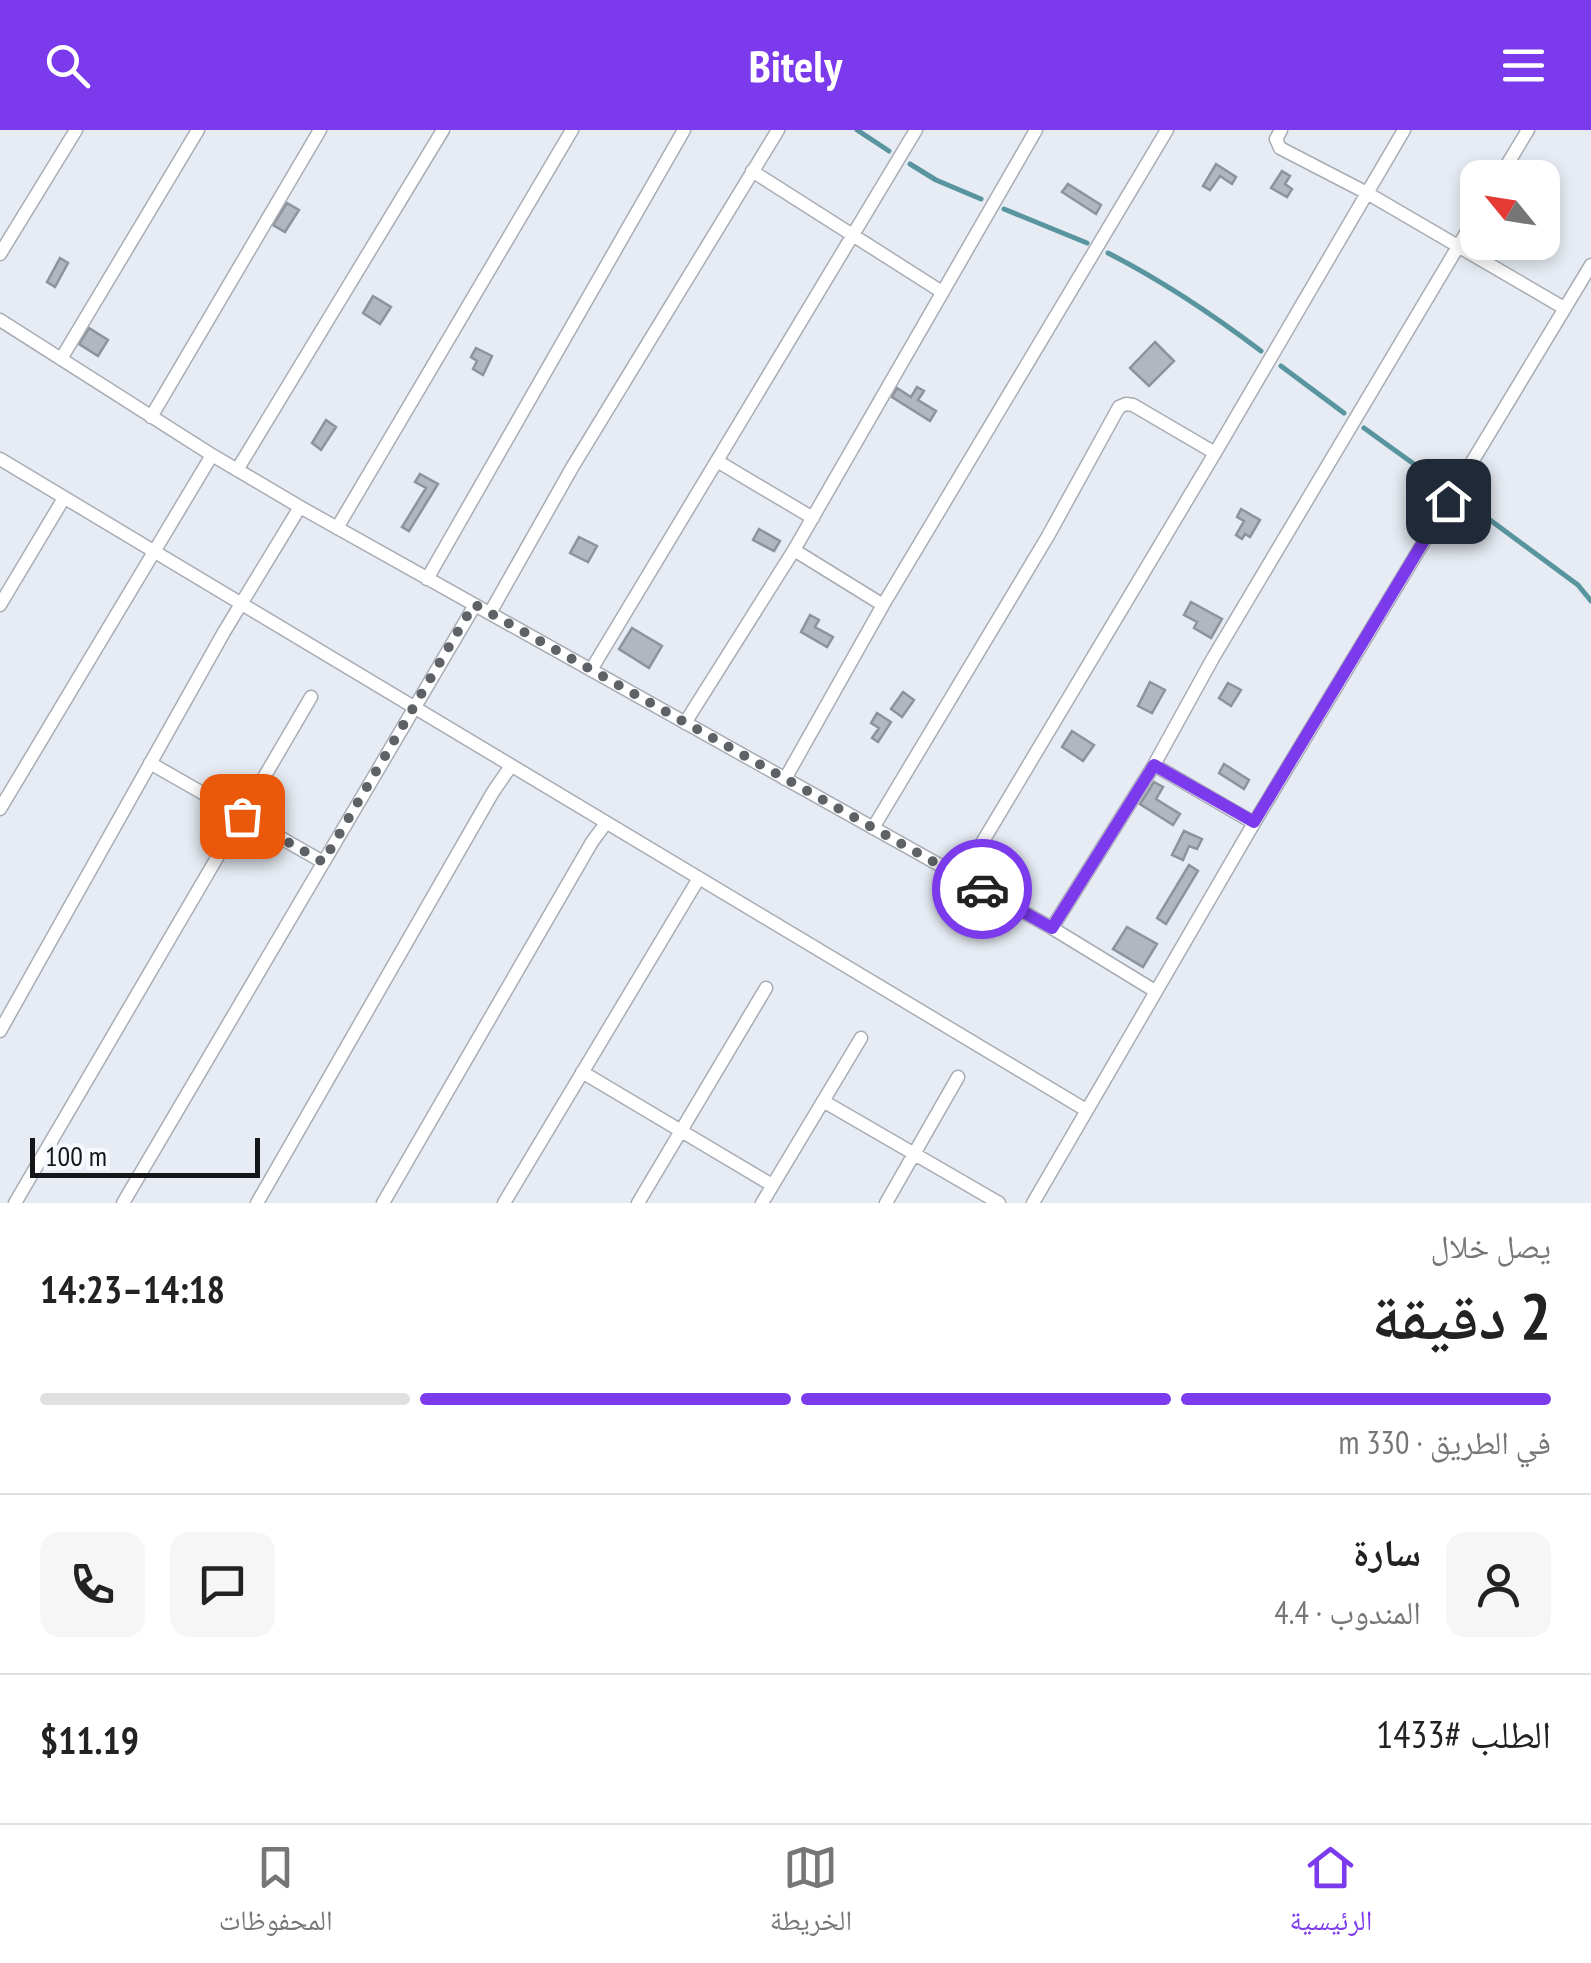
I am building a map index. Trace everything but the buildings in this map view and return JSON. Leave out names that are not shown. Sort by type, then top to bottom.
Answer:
[{"type":"street","points":[[0,254],[76,130]]},
{"type":"street","points":[[61,359],[198,130]]},
{"type":"street","points":[[151,416],[320,130]]},
{"type":"street","points":[[237,470],[443,130]]},
{"type":"street","points":[[337,528],[572,130]]},
{"type":"street","points":[[427,579],[684,130]]},
{"type":"street","points":[[490,614],[573,466],[778,130]]},
{"type":"street","points":[[591,670],[916,130]]},
{"type":"street","points":[[686,723],[813,518],[1036,130]]},
{"type":"street","points":[[784,778],[882,605],[1167,130]]},
{"type":"street","points":[[1282,130],[1276,139],[1280,148],[1367,193],[1564,308]]},
{"type":"street","points":[[962,878],[1404,130]]},
{"type":"street","points":[[1510,160],[1528,130]]},
{"type":"street","points":[[752,171],[942,292]]},
{"type":"street","points":[[1052,928],[1154,765],[1213,658],[1460,243]]},
{"type":"street","points":[[1033,1203],[1254,822],[1591,264]]},
{"type":"street","points":[[0,320],[212,456],[1052,928],[1155,990]]},
{"type":"street","points":[[873,828],[1048,536],[1119,407],[1133,405],[1216,452]]},
{"type":"street","points":[[0,809],[212,456]]},
{"type":"street","points":[[0,459],[1086,1110]]},
{"type":"street","points":[[717,461],[813,518]]},
{"type":"street","points":[[0,605],[64,498]]},
{"type":"street","points":[[0,1031],[150,762],[300,506]]},
{"type":"street","points":[[794,550],[882,605]]},
{"type":"street","points":[[123,1203],[474,604]]},
{"type":"street","points":[[15,1203],[312,696]]},
{"type":"street","points":[[150,762],[323,862]]},
{"type":"street","points":[[1154,765],[1254,822]]},
{"type":"street","points":[[257,1203],[511,766]]},
{"type":"street","points":[[383,1203],[606,823]]},
{"type":"street","points":[[504,1203],[699,878]]},
{"type":"street","points":[[638,1203],[766,988]]},
{"type":"street","points":[[762,1203],[861,1038]]},
{"type":"street","points":[[582,1072],[772,1185]]},
{"type":"street","points":[[886,1203],[958,1077]]},
{"type":"street","points":[[823,1101],[999,1203]]},
{"type":"waterway","points":[[857,130],[889,151]]},
{"type":"waterway","points":[[910,164],[981,199]]},
{"type":"waterway","points":[[1004,209],[1087,243]]},
{"type":"waterway","points":[[1108,253],[1187,299],[1261,351]]},
{"type":"waterway","points":[[1281,366],[1344,413]]},
{"type":"waterway","points":[[1364,428],[1443,485]]},
{"type":"waterway","points":[[1463,500],[1578,585],[1591,601]]},
{"type":"way so far","points":[[242,816],[323,862],[474,604],[982,889]]},
{"type":"route","points":[[982,889],[1052,928],[1154,765],[1254,822],[1448,501]]}]
